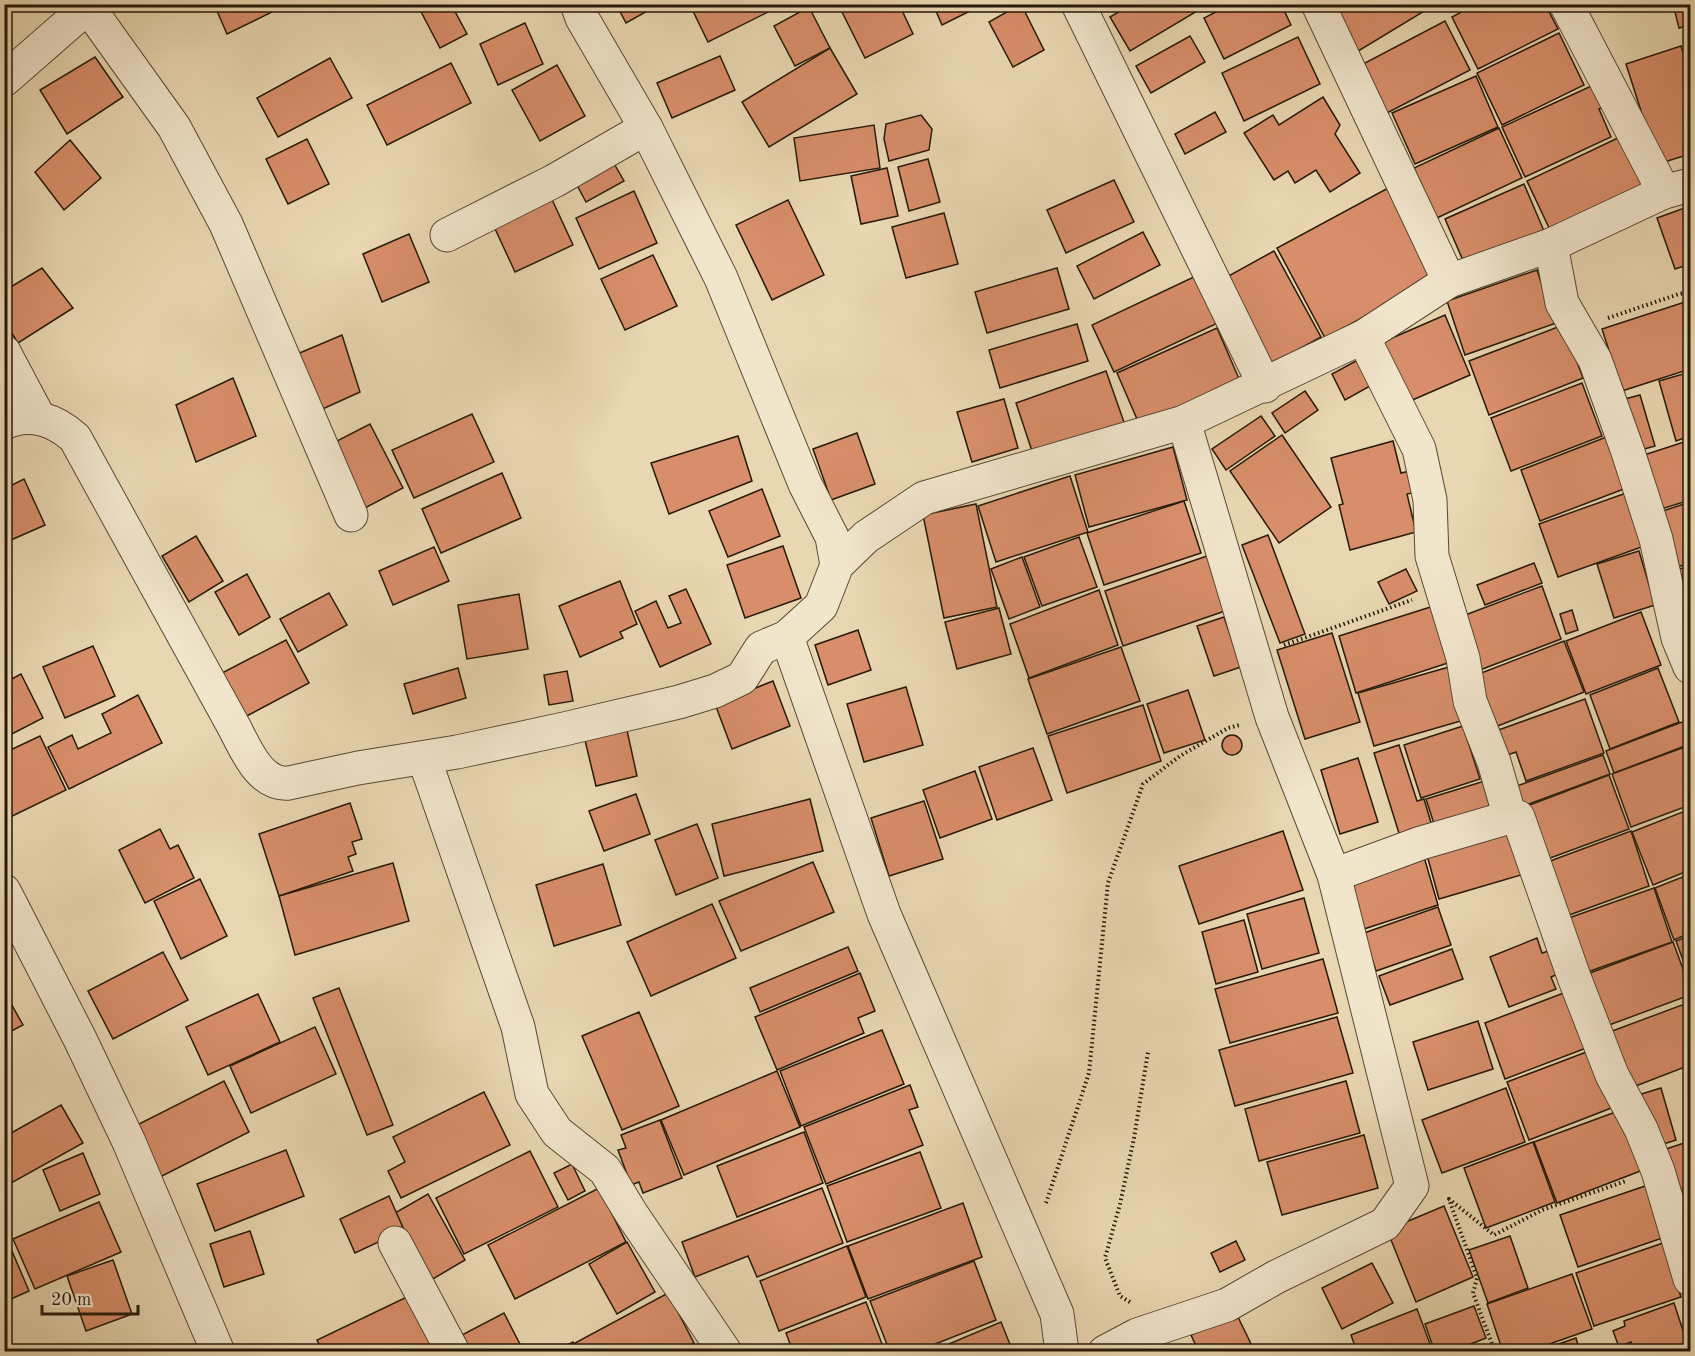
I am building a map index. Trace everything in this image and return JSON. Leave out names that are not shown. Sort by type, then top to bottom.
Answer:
[{"type":"street","points":[[577,4],[582,18],[646,128],[721,278],[806,484],[832,537],[837,565]]},
{"type":"street","points":[[1078,4],[1265,386]]},
{"type":"street","points":[[1318,4],[1449,281]]},
{"type":"street","points":[[4,423],[39,417],[63,427],[75,438],[232,725],[262,773],[275,782],[289,783],[358,768],[424,758],[649,709],[715,691],[742,678],[760,648],[787,637],[821,606],[837,565],[866,537],[924,498],[1185,422],[1265,386],[1363,337],[1449,281],[1551,245],[1677,189],[1566,4]]},
{"type":"street","points":[[4,80],[90,6],[174,127],[226,224],[351,515]]},
{"type":"street","points":[[447,235],[554,181],[646,128]]},
{"type":"street","points":[[1551,245],[1562,303],[1595,360],[1625,441],[1656,539],[1678,638],[1690,667]]},
{"type":"street","points":[[1363,337],[1419,448],[1430,500],[1432,556],[1463,658],[1470,701],[1494,762],[1510,817]]},
{"type":"street","points":[[4,352],[39,417]]},
{"type":"street","points":[[1105,1352],[1137,1335],[1227,1305],[1276,1277],[1386,1224],[1412,1186],[1334,875],[1272,717],[1185,422]]},
{"type":"street","points":[[787,637],[884,914],[1057,1314],[1062,1352]]},
{"type":"street","points":[[424,758],[518,1027],[532,1094],[557,1132],[605,1170],[631,1213],[725,1352]]},
{"type":"street","points":[[1334,875],[1421,843],[1518,816],[1582,999],[1612,1075],[1641,1129],[1658,1171],[1690,1279]]},
{"type":"street","points":[[4,891],[125,1132],[218,1352]]},
{"type":"street","points":[[395,1243],[453,1352]]},
{"type":"path","points":[[1562,303],[1609,319],[1690,292]]},
{"type":"path","points":[[1251,649],[1276,648],[1442,590]]},
{"type":"path","points":[[1030,1252],[1089,1073],[1108,883],[1143,784],[1180,756],[1228,728],[1272,717]]},
{"type":"path","points":[[1148,1052],[1134,1138],[1120,1204],[1105,1258],[1120,1296],[1169,1324]]},
{"type":"path","points":[[1495,1352],[1473,1293],[1477,1278],[1449,1199],[1494,1235],[1542,1210],[1606,1186],[1658,1171]]},
{"type":"building","points":[[214,4],[268,4],[272,12],[227,34]]},
{"type":"building","points":[[421,4],[451,4],[467,34],[440,48],[418,6]]},
{"type":"building","points":[[616,4],[660,4],[626,23]]},
{"type":"building","points":[[696,4],[784,4],[708,42],[691,7]]},
{"type":"building","points":[[847,4],[899,4],[913,34],[865,58],[840,8]]},
{"type":"building","points":[[933,4],[984,4],[942,25]]},
{"type":"building","points":[[1021,4],[1044,50],[1013,67],[989,22]]},
{"type":"building","points":[[1132,4],[1203,4],[1204,7],[1130,51],[1110,17]]},
{"type":"building","points":[[1231,4],[1281,4],[1291,25],[1224,59],[1204,18]]},
{"type":"building","points":[[1329,4],[1436,4],[1355,53]]},
{"type":"building","points":[[1476,4],[1545,4],[1558,29],[1478,69],[1452,17]]},
{"type":"building","points":[[1673,4],[1690,4],[1690,25],[1679,28]]},
{"type":"building","points":[[809,7],[830,48],[795,66],[774,26]]},
{"type":"building","points":[[1445,21],[1470,70],[1387,113],[1363,64]]},
{"type":"building","points":[[525,23],[543,64],[498,85],[480,44]]},
{"type":"building","points":[[1559,33],[1584,85],[1502,125],[1477,73]]},
{"type":"building","points":[[1190,36],[1205,62],[1151,93],[1136,66]]},
{"type":"building","points":[[1298,37],[1320,84],[1244,121],[1222,73]]},
{"type":"building","points":[[1681,46],[1690,76],[1690,154],[1658,164],[1626,64]]},
{"type":"building","points":[[830,48],[857,94],[769,147],[742,102]]},
{"type":"building","points":[[720,56],[735,90],[672,118],[657,83]]},
{"type":"building","points":[[95,57],[123,97],[67,134],[40,90]]},
{"type":"building","points":[[330,58],[352,98],[278,137],[257,98]]},
{"type":"building","points":[[451,63],[471,103],[387,145],[367,105]]},
{"type":"building","points":[[557,65],[585,116],[540,141],[512,90]]},
{"type":"building","points":[[1476,76],[1498,127],[1415,164],[1392,113]]},
{"type":"building","points":[[1598,83],[1608,105],[1599,109],[1611,137],[1525,177],[1502,127]]},
{"type":"building","points":[[1323,97],[1340,125],[1335,134],[1360,173],[1330,192],[1316,170],[1295,183],[1288,171],[1274,180],[1244,133],[1273,115],[1279,125]]},
{"type":"building","points":[[1215,112],[1226,132],[1185,154],[1175,134]]},
{"type":"building","points":[[921,115],[932,129],[929,150],[889,161],[884,139],[886,124]]},
{"type":"building","points":[[874,125],[880,168],[800,181],[794,138]]},
{"type":"building","points":[[1499,128],[1522,178],[1437,218],[1414,168]]},
{"type":"building","points":[[1622,136],[1645,188],[1551,232],[1527,181]]},
{"type":"building","points":[[307,139],[329,184],[288,204],[266,159]]},
{"type":"building","points":[[70,140],[101,178],[64,210],[35,172]]},
{"type":"building","points":[[608,153],[624,181],[586,202],[571,174]]},
{"type":"building","points":[[928,159],[940,202],[909,211],[898,167]]},
{"type":"building","points":[[887,168],[898,216],[861,224],[851,176]]},
{"type":"building","points":[[1114,180],[1134,222],[1066,253],[1047,210]]},
{"type":"building","points":[[1524,184],[1544,231],[1465,265],[1445,219]]},
{"type":"building","points":[[1390,187],[1438,277],[1325,338],[1277,248]]},
{"type":"building","points":[[634,191],[657,243],[599,269],[576,218]]},
{"type":"building","points":[[549,193],[573,245],[515,272],[491,220]]},
{"type":"building","points":[[788,200],[824,275],[772,300],[736,225]]},
{"type":"building","points":[[1690,206],[1690,264],[1675,269],[1657,218]]},
{"type":"building","points":[[944,213],[958,264],[906,278],[892,227]]},
{"type":"building","points":[[1143,232],[1160,265],[1094,299],[1077,266]]},
{"type":"building","points":[[409,234],[429,282],[382,302],[363,254]]},
{"type":"building","points":[[1274,251],[1321,337],[1270,365],[1223,279]]},
{"type":"building","points":[[653,255],[677,306],[625,330],[601,279]]},
{"type":"building","points":[[42,268],[73,308],[18,343],[4,321],[4,291]]},
{"type":"building","points":[[1057,268],[1069,309],[987,333],[975,292]]},
{"type":"building","points":[[1537,270],[1541,282],[1548,280],[1562,321],[1465,355],[1447,301]]},
{"type":"building","points":[[1198,275],[1220,322],[1114,372],[1092,325]]},
{"type":"building","points":[[1688,301],[1690,369],[1622,391],[1602,329]]},
{"type":"building","points":[[1445,315],[1470,375],[1401,405],[1376,345]]},
{"type":"building","points":[[1077,324],[1088,361],[1000,388],[989,350]]},
{"type":"building","points":[[1563,325],[1583,378],[1489,415],[1469,361]]},
{"type":"building","points":[[1217,328],[1240,381],[1140,426],[1117,373]]},
{"type":"building","points":[[342,335],[360,392],[316,412],[295,355]]},
{"type":"building","points":[[1365,356],[1379,381],[1345,400],[1332,374]]},
{"type":"building","points":[[1106,371],[1125,425],[1034,457],[1016,403]]},
{"type":"building","points":[[1690,372],[1690,436],[1676,441],[1659,381]]},
{"type":"building","points":[[233,378],[256,436],[196,462],[176,405]]},
{"type":"building","points":[[1582,383],[1602,436],[1511,471],[1491,418]]},
{"type":"building","points":[[1305,391],[1318,410],[1285,433],[1272,413]]},
{"type":"building","points":[[1640,395],[1655,446],[1637,451],[1621,400]]},
{"type":"building","points":[[1004,399],[1018,448],[972,462],[957,412]]},
{"type":"building","points":[[472,414],[494,462],[414,498],[392,450]]},
{"type":"building","points":[[1261,416],[1275,436],[1226,470],[1212,449]]},
{"type":"building","points":[[370,424],[403,488],[365,508],[333,443]]},
{"type":"building","points":[[857,433],[875,484],[831,500],[813,449]]},
{"type":"building","points":[[1282,435],[1331,507],[1279,543],[1230,471]]},
{"type":"building","points":[[738,436],[752,481],[669,514],[651,463]]},
{"type":"building","points":[[1609,436],[1629,487],[1540,521],[1521,470]]},
{"type":"building","points":[[1690,440],[1690,500],[1655,511],[1638,457]]},
{"type":"building","points":[[1393,441],[1401,473],[1410,471],[1416,492],[1407,494],[1416,532],[1350,550],[1339,505],[1343,504],[1331,458]]},
{"type":"building","points":[[1173,447],[1187,500],[1089,527],[1075,475]]},
{"type":"building","points":[[502,473],[521,518],[441,553],[422,509]]},
{"type":"building","points":[[1070,476],[1088,532],[996,562],[978,506]]},
{"type":"building","points":[[24,479],[45,525],[4,543],[4,489]]},
{"type":"building","points":[[762,489],[780,536],[728,557],[709,511]]},
{"type":"building","points":[[1629,492],[1647,545],[1558,577],[1539,524]]},
{"type":"building","points":[[1184,501],[1201,553],[1104,585],[1087,533]]},
{"type":"building","points":[[1690,502],[1690,563],[1671,569],[1654,514]]},
{"type":"building","points":[[976,504],[997,607],[944,618],[923,515]]},
{"type":"building","points":[[1268,535],[1305,634],[1280,643],[1242,545]]},
{"type":"building","points":[[196,536],[223,581],[189,602],[162,556]]},
{"type":"building","points":[[1079,537],[1097,587],[1042,606],[1024,557]]},
{"type":"building","points":[[783,546],[801,598],[745,618],[727,565]]},
{"type":"building","points":[[434,547],[449,581],[393,605],[379,571]]},
{"type":"building","points":[[1639,551],[1655,605],[1614,618],[1597,564]]},
{"type":"building","points":[[1207,556],[1225,611],[1123,646],[1105,591]]},
{"type":"building","points":[[1022,557],[1040,607],[1009,619],[991,569]]},
{"type":"building","points":[[1534,563],[1542,583],[1485,605],[1477,585]]},
{"type":"building","points":[[1690,566],[1690,625],[1672,571]]},
{"type":"building","points":[[1406,569],[1417,591],[1389,604],[1378,582]]},
{"type":"building","points":[[247,574],[270,617],[239,635],[215,592]]},
{"type":"building","points":[[620,581],[637,624],[620,632],[623,638],[580,657],[559,606]]},
{"type":"building","points":[[1542,586],[1561,639],[1472,673],[1452,620]]},
{"type":"building","points":[[686,589],[711,644],[660,667],[635,611],[656,601],[668,628],[681,623],[669,596]]},
{"type":"building","points":[[1099,590],[1118,645],[1029,678],[1010,624]]},
{"type":"building","points":[[329,593],[347,625],[298,652],[280,619]]},
{"type":"building","points":[[519,594],[528,649],[467,659],[458,605]]},
{"type":"building","points":[[1440,604],[1457,660],[1356,693],[1339,636]]},
{"type":"building","points":[[999,608],[1011,654],[957,669],[945,622]]},
{"type":"building","points":[[1572,610],[1578,630],[1566,634],[1560,614]]},
{"type":"building","points":[[1641,612],[1661,665],[1586,694],[1566,641]]},
{"type":"building","points":[[1224,617],[1241,667],[1214,676],[1197,626]]},
{"type":"building","points":[[858,630],[871,670],[828,685],[815,645]]},
{"type":"building","points":[[1332,633],[1360,722],[1305,739],[1277,650]]},
{"type":"building","points":[[286,640],[309,683],[243,718],[220,674]]},
{"type":"building","points":[[1564,641],[1584,692],[1490,729],[1471,677]]},
{"type":"building","points":[[93,646],[115,696],[65,718],[43,667]]},
{"type":"building","points":[[1121,647],[1140,701],[1047,734],[1028,679]]},
{"type":"building","points":[[1456,665],[1471,718],[1374,746],[1358,693]]},
{"type":"building","points":[[458,668],[466,698],[413,714],[404,684]]},
{"type":"building","points":[[1658,668],[1679,722],[1610,749],[1590,695]]},
{"type":"building","points":[[567,671],[573,701],[549,705],[544,675]]},
{"type":"building","points":[[21,674],[43,718],[4,738],[4,683]]},
{"type":"building","points":[[773,681],[790,726],[732,749],[715,704]]},
{"type":"building","points":[[906,687],[923,745],[864,762],[847,704]]},
{"type":"building","points":[[1188,690],[1205,740],[1164,753],[1147,704]]},
{"type":"building","points":[[138,695],[162,743],[69,789],[48,747],[72,735],[78,749],[111,733],[102,714]]},
{"type":"building","points":[[1585,699],[1604,753],[1526,781],[1516,752],[1502,757],[1493,732]]},
{"type":"building","points":[[1143,705],[1161,761],[1067,793],[1048,736]]},
{"type":"building","points":[[1690,719],[1690,744],[1614,773],[1606,751]]},
{"type":"building","points":[[625,721],[637,776],[596,786],[583,732]]},
{"type":"building","points":[[1463,726],[1480,779],[1421,798],[1404,745]]},
{"type":"building","points":[[1228,735],[1236,735],[1242,741],[1242,749],[1236,755],[1228,755],[1222,749],[1222,741]]},
{"type":"building","points":[[40,736],[66,790],[4,820],[4,753]]},
{"type":"building","points":[[1399,745],[1417,801],[1424,799],[1435,836],[1403,846],[1374,753]]},
{"type":"building","points":[[1690,745],[1690,805],[1631,827],[1612,774]]},
{"type":"building","points":[[1033,748],[1052,800],[997,820],[979,767]]},
{"type":"building","points":[[1603,755],[1610,774],[1521,807],[1514,787]]},
{"type":"building","points":[[1358,758],[1378,822],[1340,834],[1321,770]]},
{"type":"building","points":[[975,771],[992,819],[940,838],[923,790]]},
{"type":"building","points":[[1609,775],[1629,829],[1542,861],[1522,808]]},
{"type":"building","points":[[1488,780],[1500,817],[1438,836],[1426,799]]},
{"type":"building","points":[[636,794],[650,834],[604,851],[589,811]]},
{"type":"building","points":[[810,799],[823,851],[724,876],[712,824]]},
{"type":"building","points":[[924,801],[943,859],[889,876],[871,818]]},
{"type":"building","points":[[350,803],[362,839],[352,842],[356,854],[348,857],[353,871],[279,896],[259,834]]},
{"type":"building","points":[[1690,809],[1690,870],[1653,885],[1632,832]]},
{"type":"building","points":[[1516,817],[1531,872],[1439,899],[1424,844]]},
{"type":"building","points":[[697,824],[718,878],[676,895],[655,840]]},
{"type":"building","points":[[160,829],[170,849],[178,845],[194,878],[145,903],[119,850]]},
{"type":"building","points":[[1283,831],[1303,890],[1199,924],[1179,866]]},
{"type":"building","points":[[1631,831],[1649,886],[1561,918],[1542,864]]},
{"type":"building","points":[[1422,850],[1438,905],[1364,929],[1347,874]]},
{"type":"building","points":[[813,862],[834,912],[741,951],[719,901]]},
{"type":"building","points":[[393,863],[409,921],[295,955],[279,896]]},
{"type":"building","points":[[603,864],[621,925],[554,946],[536,885]]},
{"type":"building","points":[[1690,874],[1690,933],[1674,940],[1655,888]]},
{"type":"building","points":[[200,879],[227,936],[181,959],[154,901]]},
{"type":"building","points":[[1654,888],[1672,942],[1579,975],[1560,921]]},
{"type":"building","points":[[1304,898],[1319,953],[1262,969],[1247,914]]},
{"type":"building","points":[[712,904],[736,958],[651,996],[627,942]]},
{"type":"building","points":[[1438,907],[1451,945],[1376,971],[1364,933]]},
{"type":"building","points":[[1244,920],[1258,972],[1216,984],[1202,932]]},
{"type":"building","points":[[1690,936],[1690,979],[1676,941]]},
{"type":"building","points":[[1537,938],[1542,953],[1555,949],[1563,972],[1551,977],[1556,989],[1509,1007],[1490,957]]},
{"type":"building","points":[[1673,942],[1690,988],[1690,995],[1601,1028],[1582,976]]},
{"type":"building","points":[[848,947],[858,971],[760,1012],[750,988]]},
{"type":"building","points":[[1452,949],[1463,979],[1390,1005],[1379,976]]},
{"type":"building","points":[[163,952],[188,1000],[113,1039],[88,991]]},
{"type":"building","points":[[1323,959],[1338,1013],[1230,1043],[1215,989]]},
{"type":"building","points":[[860,973],[875,1011],[858,1018],[864,1033],[777,1070],[755,1017]]},
{"type":"building","points":[[339,988],[393,1125],[367,1135],[313,998]]},
{"type":"building","points":[[1574,989],[1594,1045],[1505,1079],[1485,1023]]},
{"type":"building","points":[[4,991],[23,1025],[4,1035]]},
{"type":"building","points":[[258,994],[280,1042],[208,1075],[186,1027]]},
{"type":"building","points":[[1690,1002],[1690,1065],[1628,1089],[1607,1033]]},
{"type":"building","points":[[639,1012],[679,1106],[622,1130],[582,1036]]},
{"type":"building","points":[[1337,1017],[1353,1073],[1235,1106],[1219,1050]]},
{"type":"building","points":[[1478,1021],[1493,1069],[1428,1090],[1413,1042]]},
{"type":"building","points":[[315,1027],[336,1074],[251,1113],[230,1066]]},
{"type":"building","points":[[882,1030],[904,1084],[801,1126],[780,1071]]},
{"type":"building","points":[[1597,1048],[1619,1105],[1529,1140],[1507,1082]]},
{"type":"building","points":[[777,1071],[800,1127],[684,1175],[661,1120]]},
{"type":"building","points":[[1690,1077],[1690,1099],[1685,1079]]},
{"type":"building","points":[[224,1081],[249,1132],[160,1177],[135,1126]]},
{"type":"building","points":[[1346,1081],[1360,1133],[1259,1161],[1245,1109]]},
{"type":"building","points":[[910,1085],[918,1107],[909,1110],[923,1145],[826,1184],[804,1127]]},
{"type":"building","points":[[1506,1088],[1525,1142],[1442,1173],[1422,1120]]},
{"type":"building","points":[[1661,1088],[1676,1140],[1651,1148],[1635,1096]]},
{"type":"building","points":[[484,1092],[510,1145],[401,1198],[388,1171],[405,1162],[393,1137]]},
{"type":"building","points":[[61,1105],[83,1143],[4,1187],[4,1137]]},
{"type":"building","points":[[1621,1110],[1643,1170],[1557,1203],[1534,1142]]},
{"type":"building","points":[[660,1120],[682,1178],[643,1193],[639,1182],[631,1185],[618,1150],[626,1148],[621,1135]]},
{"type":"building","points":[[804,1132],[823,1183],[737,1217],[717,1166]]},
{"type":"building","points":[[1364,1135],[1378,1188],[1282,1215],[1267,1162]]},
{"type":"building","points":[[1690,1141],[1690,1199],[1674,1205],[1657,1152]]},
{"type":"building","points":[[1533,1142],[1555,1202],[1486,1228],[1464,1168]]},
{"type":"building","points":[[286,1150],[304,1196],[215,1231],[197,1184]]},
{"type":"building","points":[[530,1151],[558,1207],[464,1254],[436,1198]]},
{"type":"building","points":[[920,1152],[941,1208],[847,1242],[827,1186]]},
{"type":"building","points":[[83,1153],[100,1194],[60,1211],[43,1170]]},
{"type":"building","points":[[572,1164],[585,1191],[568,1200],[554,1173]]},
{"type":"building","points":[[1651,1184],[1668,1236],[1578,1267],[1560,1215]]},
{"type":"building","points":[[599,1188],[626,1242],[515,1299],[488,1245]]},
{"type":"building","points":[[822,1188],[843,1243],[757,1277],[748,1256],[695,1277],[682,1242]]},
{"type":"building","points":[[428,1194],[465,1260],[426,1283],[388,1217]]},
{"type":"building","points":[[389,1196],[404,1230],[355,1253],[340,1219]]},
{"type":"building","points":[[99,1202],[121,1252],[35,1289],[13,1239]]},
{"type":"building","points":[[963,1203],[982,1257],[868,1299],[848,1246]]},
{"type":"building","points":[[1444,1206],[1473,1277],[1416,1302],[1387,1230]]},
{"type":"building","points":[[250,1231],[264,1274],[224,1287],[210,1244]]},
{"type":"building","points":[[1510,1236],[1528,1288],[1488,1303],[1469,1250]]},
{"type":"building","points":[[1236,1241],[1245,1260],[1220,1272],[1211,1253]]},
{"type":"building","points":[[627,1242],[655,1292],[617,1314],[589,1264]]},
{"type":"building","points":[[1663,1243],[1681,1297],[1594,1326],[1576,1273]]},
{"type":"building","points":[[9,1244],[29,1291],[4,1302],[4,1246]]},
{"type":"building","points":[[847,1246],[866,1297],[779,1331],[760,1281]]},
{"type":"building","points":[[113,1260],[132,1314],[86,1331],[67,1276]]},
{"type":"building","points":[[974,1261],[996,1320],[915,1352],[890,1352],[870,1301]]},
{"type":"building","points":[[1372,1263],[1393,1303],[1342,1329],[1322,1288]]},
{"type":"building","points":[[1572,1274],[1592,1329],[1527,1352],[1503,1352],[1487,1304]]},
{"type":"building","points":[[668,1293],[694,1343],[679,1352],[579,1352],[575,1343]]},
{"type":"building","points":[[411,1295],[435,1346],[424,1352],[323,1352],[317,1340]]},
{"type":"building","points":[[866,1302],[885,1352],[793,1352],[786,1333]]},
{"type":"building","points":[[1674,1303],[1690,1352],[1635,1352],[1631,1342],[1619,1347],[1613,1331],[1625,1326],[1624,1321]]},
{"type":"building","points":[[1474,1306],[1486,1338],[1450,1352],[1435,1352],[1425,1324]]},
{"type":"building","points":[[1417,1309],[1433,1352],[1357,1352],[1351,1335]]},
{"type":"building","points":[[504,1313],[524,1352],[466,1352],[458,1337]]},
{"type":"building","points":[[1236,1313],[1255,1352],[1199,1352],[1191,1335]]},
{"type":"building","points":[[1001,1322],[1013,1352],[930,1352]]},
{"type":"building","points":[[1576,1338],[1580,1352],[1536,1352]]},
{"type":"building","points":[[573,1342],[578,1352],[554,1352]]}]
